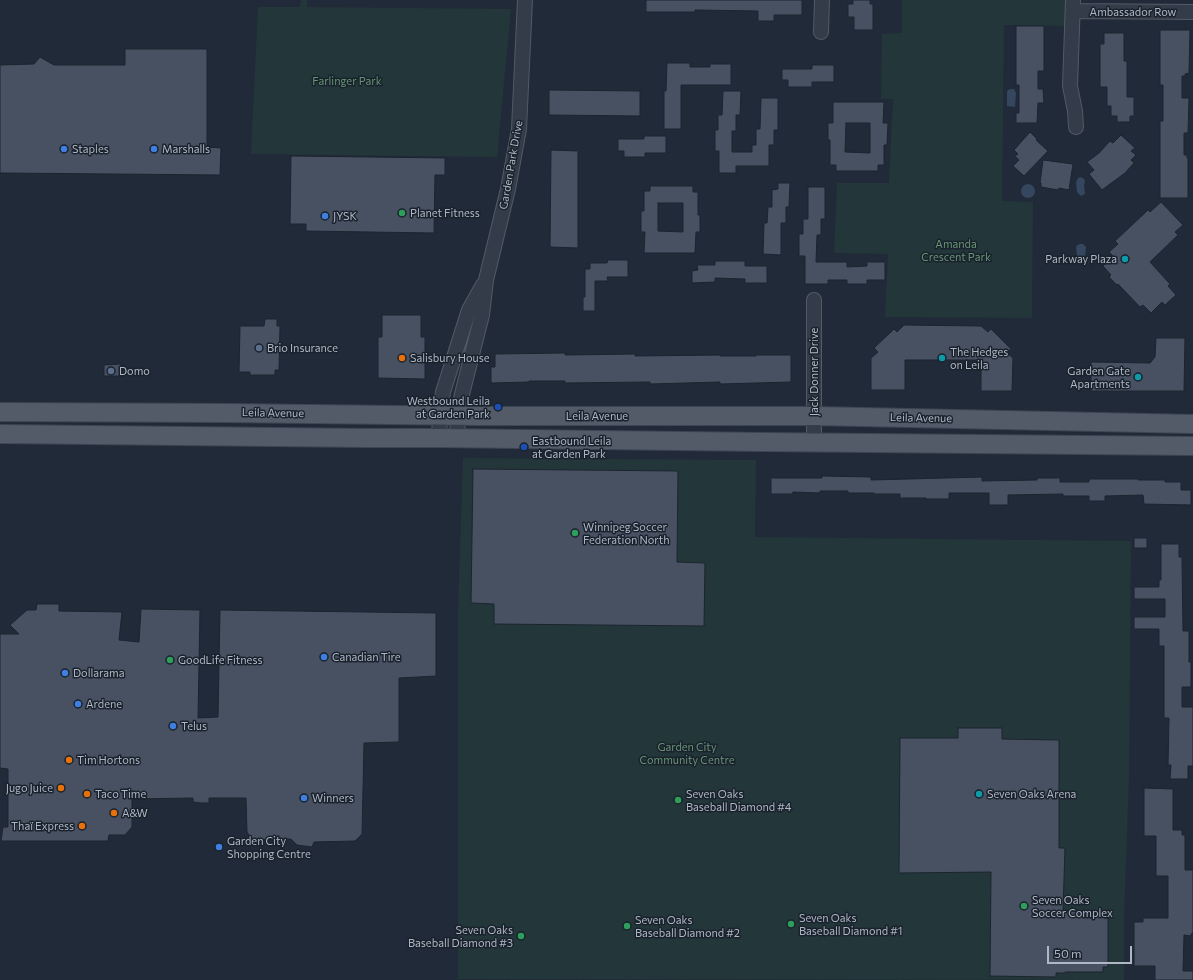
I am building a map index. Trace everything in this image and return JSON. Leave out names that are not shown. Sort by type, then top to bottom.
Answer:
[{"type":"main road","name":"Leila Avenue","points":[[0,412],[814,416],[1193,424]]},
{"type":"main road","points":[[0,434],[1193,446]]},
{"type":"street","name":"Garden Park Drive","points":[[457,438],[458,415],[462,394],[482,315],[486,280],[508,189],[519,129],[525,0]]},
{"type":"street","points":[[821,32],[822,0]]},
{"type":"street","points":[[1073,6],[1070,86],[1075,111],[1076,127]]},
{"type":"street","name":"Ambassador Row","points":[[1073,6],[1193,12]]},
{"type":"street","name":"Garden Park Drive","points":[[439,438],[443,392],[468,310],[486,280]]},
{"type":"street","name":"Jack Donner Drive","points":[[814,300],[814,443]]},
{"type":"green space","name":"Farlinger Park","points":[[301,0],[307,0],[307,7],[511,9],[497,157],[251,154],[258,7],[300,7]]},
{"type":"green space","name":"Amanda Crescent Park","points":[[902,0],[1067,0],[1067,26],[1004,25],[1002,201],[1033,202],[1032,318],[885,317],[888,254],[834,253],[837,183],[889,183],[893,99],[881,99],[882,34],[902,33]]},
{"type":"green space","name":"Garden City Community Centre","points":[[463,458],[756,460],[755,537],[1131,541],[1129,778],[1124,918],[1124,980],[458,979],[458,609]]},
{"type":"water","points":[[1014,89],[1016,93],[1015,107],[1007,106],[1007,92]]},
{"type":"water","points":[[1081,177],[1085,181],[1085,194],[1081,196],[1077,192],[1076,182],[1078,178]]},
{"type":"water","points":[[1025,184],[1031,184],[1035,188],[1035,194],[1031,198],[1025,198],[1021,194],[1021,188]]},
{"type":"water","points":[[1083,244],[1086,247],[1085,258],[1083,260],[1078,259],[1077,255],[1076,248],[1077,245]]},
{"type":"building","points":[[646,0],[802,0],[802,15],[774,15],[774,21],[758,21],[758,11],[695,10],[695,12],[646,12]]},
{"type":"building","points":[[853,0],[870,0],[870,4],[873,4],[873,30],[854,30],[854,17],[848,17],[848,4],[853,4]]},
{"type":"building","points":[[1016,26],[1044,26],[1044,71],[1038,71],[1038,89],[1043,89],[1044,103],[1038,103],[1037,123],[1016,123],[1016,113],[1019,113],[1019,85],[1016,85]]},
{"type":"building","points":[[1160,30],[1190,30],[1189,73],[1182,76],[1182,98],[1189,98],[1188,133],[1184,133],[1184,155],[1187,155],[1188,158],[1188,198],[1160,198],[1160,121],[1163,121],[1163,85],[1160,85]]},
{"type":"building","points":[[1104,33],[1124,33],[1124,61],[1127,61],[1127,97],[1134,97],[1134,116],[1130,116],[1130,122],[1117,122],[1117,116],[1111,116],[1111,106],[1107,106],[1107,87],[1100,87],[1100,44],[1104,44]]},
{"type":"building","points":[[125,49],[207,49],[207,147],[221,148],[220,175],[0,173],[0,65],[34,64],[40,57],[54,65],[125,65]]},
{"type":"building","points":[[667,63],[690,63],[690,67],[710,67],[710,64],[731,64],[731,85],[681,85],[681,129],[664,129],[664,91],[666,91]]},
{"type":"building","points":[[812,65],[834,65],[834,82],[812,82],[812,87],[788,87],[788,80],[782,80],[782,69],[812,69]]},
{"type":"building","points":[[549,90],[640,91],[640,116],[549,115]]},
{"type":"building","points":[[723,91],[741,91],[740,115],[736,115],[736,131],[732,131],[732,152],[752,152],[752,145],[756,145],[756,129],[760,129],[761,98],[778,98],[778,130],[774,130],[774,145],[769,145],[769,166],[736,166],[736,173],[719,173],[719,151],[715,151],[715,130],[718,130],[718,115],[722,115]]},
{"type":"building","points":[[833,102],[884,102],[883,123],[888,123],[887,145],[884,145],[884,165],[878,165],[878,171],[836,171],[836,165],[830,165],[830,140],[828,140],[828,123],[833,123]],"holes":[[[846,123],[870,123],[870,153],[845,152]]]},
{"type":"building","points":[[1030,132],[1048,151],[1024,176],[1013,166],[1019,160],[1015,156],[1018,154],[1014,150]]},
{"type":"building","points":[[1121,135],[1135,148],[1131,151],[1136,155],[1131,160],[1134,163],[1125,173],[1102,190],[1089,174],[1094,170],[1087,162],[1099,153],[1110,141],[1113,143]]},
{"type":"building","points":[[644,136],[666,136],[666,153],[645,153],[645,157],[624,157],[624,151],[618,151],[618,139],[644,139]]},
{"type":"building","points":[[551,150],[578,151],[578,248],[550,247]]},
{"type":"building","points":[[291,156],[445,158],[445,175],[435,175],[434,233],[306,231],[306,224],[290,224]]},
{"type":"building","points":[[1043,160],[1073,164],[1069,190],[1041,187],[1040,183]]},
{"type":"building","points":[[778,183],[790,183],[789,207],[786,207],[786,223],[781,223],[781,255],[763,254],[764,223],[767,223],[768,207],[772,207],[772,190],[778,189]]},
{"type":"building","points":[[650,186],[693,186],[693,192],[698,192],[700,232],[696,232],[695,253],[644,253],[645,232],[641,232],[641,211],[644,211],[644,191],[650,191]],"holes":[[[658,203],[683,203],[683,232],[658,231]]]},
{"type":"building","points":[[808,187],[825,187],[825,219],[821,219],[821,235],[817,235],[816,262],[847,262],[847,267],[867,266],[867,262],[885,262],[885,280],[867,280],[867,284],[847,284],[847,280],[828,280],[828,284],[805,284],[805,256],[799,256],[799,234],[803,234],[803,219],[808,219]]},
{"type":"building","name":"Parkway Plaza","points":[[1161,202],[1183,225],[1175,232],[1178,235],[1150,262],[1170,284],[1168,286],[1176,295],[1165,305],[1162,302],[1151,313],[1143,305],[1140,307],[1118,284],[1117,285],[1109,277],[1111,275],[1103,266],[1113,256],[1109,252],[1118,244],[1115,241],[1148,210],[1150,212]]},
{"type":"building","points":[[608,260],[628,260],[628,277],[607,277],[608,281],[595,281],[595,311],[583,311],[583,297],[585,297],[585,269],[590,269],[590,263],[607,263]]},
{"type":"building","points":[[715,261],[745,261],[745,266],[767,266],[767,283],[745,283],[745,279],[715,278],[715,282],[692,283],[692,271],[698,270],[697,265],[715,265]]},
{"type":"building","name":"Salisbury House","points":[[382,315],[421,315],[421,337],[425,337],[425,379],[378,378],[378,337],[382,337]]},
{"type":"building","name":"Brio Insurance","points":[[265,319],[277,319],[277,326],[280,326],[279,370],[275,370],[275,375],[250,375],[250,372],[239,372],[240,326],[264,326]]},
{"type":"building","name":"The Hedges on Leila","points":[[904,325],[981,326],[988,332],[991,329],[1011,349],[1007,353],[1013,358],[1012,391],[981,391],[981,360],[905,360],[905,390],[871,390],[871,358],[878,352],[874,348],[894,329],[897,332]]},
{"type":"building","name":"Garden Gate Apartments","points":[[1156,338],[1185,338],[1184,391],[1091,391],[1091,362],[1150,363],[1155,357]]},
{"type":"building","points":[[565,353],[565,355],[635,354],[635,356],[791,355],[791,382],[650,384],[650,382],[565,383],[565,381],[529,381],[491,383],[491,367],[495,367],[495,354]]},
{"type":"building","name":"Domo","points":[[121,364],[121,376],[104,376],[104,365]]},
{"type":"building","name":"Winnipeg Soccer Federation North","points":[[473,469],[678,471],[677,562],[705,563],[704,626],[494,624],[494,604],[471,603]]},
{"type":"building","points":[[822,476],[871,477],[871,480],[982,477],[982,481],[1037,480],[1037,478],[1060,478],[1060,482],[1089,482],[1089,479],[1165,480],[1165,482],[1181,482],[1181,490],[1191,490],[1191,505],[1144,504],[1143,495],[1105,496],[1105,501],[1089,501],[1089,496],[1063,496],[1063,494],[1008,495],[1008,505],[989,505],[989,493],[949,493],[949,499],[900,498],[900,494],[848,493],[848,491],[771,494],[771,478],[822,478]]},
{"type":"building","points":[[1134,538],[1147,538],[1147,548],[1134,548]]},
{"type":"building","points":[[1161,544],[1179,544],[1179,557],[1182,557],[1183,631],[1189,631],[1191,687],[1182,687],[1182,707],[1193,707],[1193,766],[1188,766],[1188,779],[1170,779],[1171,765],[1168,765],[1169,718],[1164,718],[1164,646],[1159,646],[1159,629],[1134,629],[1134,617],[1165,617],[1165,599],[1134,599],[1134,587],[1159,587],[1159,580],[1161,580]]},
{"type":"building","points":[[37,604],[59,604],[59,611],[122,612],[119,640],[139,642],[141,609],[200,610],[198,718],[218,717],[220,610],[436,613],[436,676],[399,678],[399,742],[364,743],[362,834],[355,841],[314,842],[312,847],[297,845],[291,839],[252,840],[247,832],[246,798],[209,798],[209,803],[201,803],[193,802],[193,798],[132,799],[132,827],[125,835],[109,835],[108,841],[1,841],[3,827],[8,827],[8,769],[0,768],[0,634],[19,634],[10,625],[27,610],[36,610]]},
{"type":"building","name":"Seven Oaks Arena","points":[[958,728],[1002,728],[1002,739],[1059,740],[1059,848],[1065,848],[1063,911],[1104,911],[1104,918],[1108,918],[1108,967],[1103,967],[1103,972],[1065,972],[1056,973],[1056,977],[990,976],[991,872],[899,873],[900,738],[958,738]]},
{"type":"building","points":[[1144,788],[1173,789],[1173,830],[1182,830],[1182,835],[1185,835],[1185,870],[1193,870],[1193,932],[1190,936],[1184,935],[1183,971],[1193,971],[1193,980],[1155,980],[1155,966],[1134,966],[1134,922],[1143,922],[1143,918],[1168,918],[1168,876],[1156,876],[1156,836],[1144,836]]},
{"type":"place","name":"Staples","points":[[64,149]]},
{"type":"place","name":"Marshalls","points":[[154,149]]},
{"type":"place","name":"Planet Fitness","points":[[402,213]]},
{"type":"place","name":"JYSK","points":[[325,216]]},
{"type":"place","name":"Parkway Plaza","points":[[1125,259]]},
{"type":"place","name":"Brio Insurance","points":[[259,348]]},
{"type":"place","name":"Salisbury House","points":[[402,358]]},
{"type":"place","name":"The Hedges on Leila","points":[[942,358]]},
{"type":"place","name":"Domo","points":[[111,371]]},
{"type":"place","name":"Garden Gate Apartments","points":[[1138,377]]},
{"type":"place","name":"Westbound Leila at Garden Park","points":[[498,407]]},
{"type":"place","name":"Eastbound Leila at Garden Park","points":[[524,447]]},
{"type":"place","name":"Winnipeg Soccer Federation North","points":[[575,533]]},
{"type":"place","name":"Canadian Tire","points":[[324,657]]},
{"type":"place","name":"GoodLife Fitness","points":[[170,660]]},
{"type":"place","name":"Dollarama","points":[[65,673]]},
{"type":"place","name":"Ardene","points":[[78,704]]},
{"type":"place","name":"Telus","points":[[173,726]]},
{"type":"place","name":"Tim Hortons","points":[[69,760]]},
{"type":"place","name":"Jugo Juice","points":[[61,788]]},
{"type":"place","name":"Taco Time","points":[[87,794]]},
{"type":"place","name":"Seven Oaks Arena","points":[[979,794]]},
{"type":"place","name":"Winners","points":[[304,798]]},
{"type":"place","name":"Seven Oaks Baseball Diamond #4","points":[[678,800]]},
{"type":"place","name":"A&W","points":[[114,813]]},
{"type":"place","name":"Thaï Express","points":[[82,826]]},
{"type":"place","name":"Garden City Shopping Centre","points":[[219,847]]},
{"type":"place","name":"Seven Oaks Soccer Complex","points":[[1024,906]]},
{"type":"place","name":"Seven Oaks Baseball Diamond #1","points":[[791,924]]},
{"type":"place","name":"Seven Oaks Baseball Diamond #2","points":[[627,926]]},
{"type":"place","name":"Seven Oaks Baseball Diamond #3","points":[[521,936]]}]
